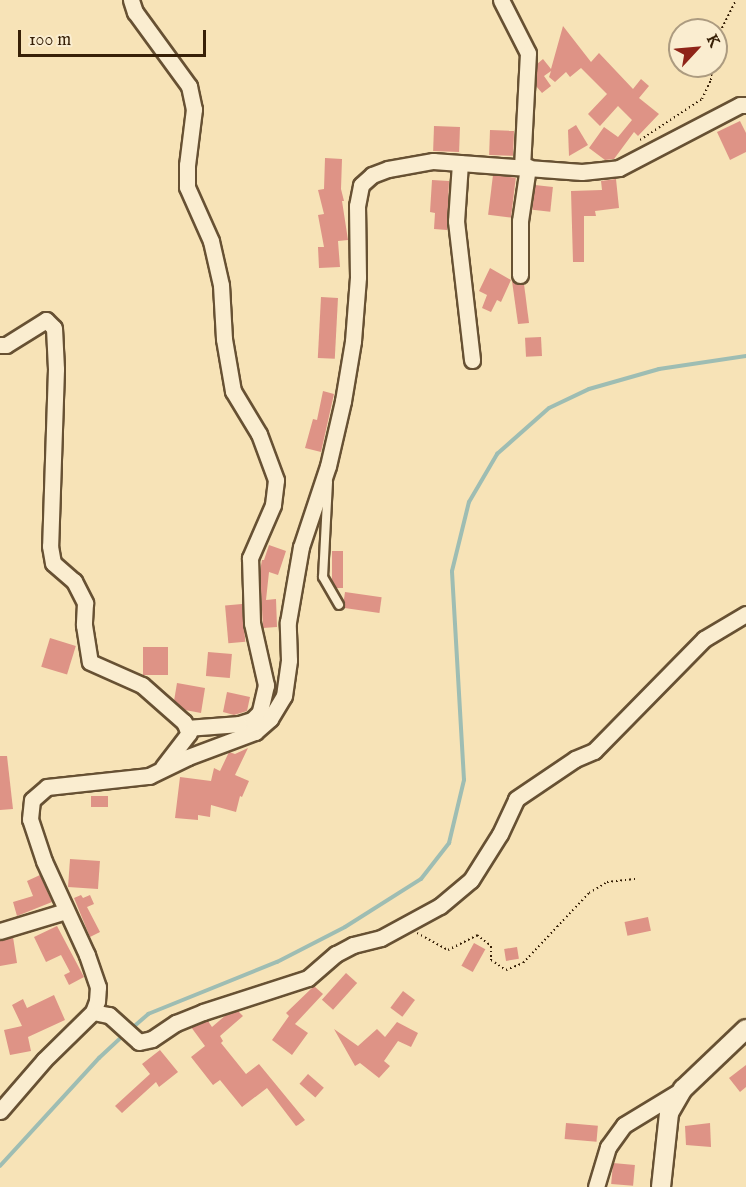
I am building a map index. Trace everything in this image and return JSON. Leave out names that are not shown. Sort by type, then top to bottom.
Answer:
[{"type":"street","points":[[131,0],[135,12],[189,86],[194,109],[187,165],[187,187],[211,241],[221,285],[224,339],[233,390],[259,434],[276,480],[273,505],[250,558],[249,566],[252,623],[266,685],[260,712],[252,720],[240,724],[187,728]]},
{"type":"street","points":[[501,0],[528,53],[525,166],[520,221],[520,275]]},
{"type":"street","points":[[0,1111],[44,1060],[93,1012],[98,987],[87,955],[66,911],[30,819],[32,800],[47,787],[149,776],[188,757],[255,732],[270,719],[284,696],[289,660],[288,622],[301,547],[328,466],[343,401],[353,341],[358,277],[357,206],[361,185],[372,175],[388,169],[433,161],[582,172],[619,168],[740,105],[746,105]]},
{"type":"street","points":[[459,163],[456,221],[472,360]]},
{"type":"street","points":[[0,345],[6,345],[46,321],[54,328],[56,369],[50,546],[53,563],[74,581],[85,603],[84,625],[90,662],[142,685],[184,722],[189,733],[160,771]]},
{"type":"street","points":[[93,1012],[110,1015],[139,1042],[153,1039],[176,1023],[202,1012],[308,978],[336,954],[407,926],[440,906],[471,880],[500,834],[516,799],[575,759],[594,751],[704,639],[746,614]]},
{"type":"street","points":[[0,931],[66,911]]},
{"type":"street","points":[[596,1187],[600,1181],[608,1148],[624,1125],[683,1089],[746,1029]]},
{"type":"street","points":[[661,1187],[669,1113],[683,1089]]},
{"type":"lane","points":[[328,466],[323,577],[339,605]]},
{"type":"path","points":[[727,18],[736,0]]},
{"type":"path","points":[[636,143],[702,99],[711,78]]},
{"type":"path","points":[[407,926],[426,941],[448,950],[477,935],[491,946],[491,960],[506,970],[523,963],[590,893],[607,882],[637,879]]},
{"type":"building","points":[[563,26],[591,62],[599,53],[633,89],[641,79],[649,86],[639,98],[659,114],[638,136],[634,132],[614,159],[605,160],[589,148],[604,127],[618,137],[632,120],[618,106],[600,126],[588,114],[607,94],[581,68],[570,77],[566,72],[555,82],[549,77],[551,71],[544,76],[551,86],[542,93],[536,86],[537,64],[543,59],[551,69]]},
{"type":"building","points":[[740,121],[746,133],[746,152],[730,160],[717,132]]},
{"type":"building","points":[[576,125],[588,145],[569,156],[568,130]]},
{"type":"building","points":[[434,126],[460,127],[459,152],[433,151]]},
{"type":"building","points":[[490,130],[514,131],[513,156],[489,155]]},
{"type":"building","points":[[325,158],[342,159],[341,189],[348,240],[338,241],[340,267],[319,268],[318,247],[324,247],[318,215],[324,214],[318,190],[324,189]]},
{"type":"building","points":[[493,175],[516,178],[511,218],[488,215]]},
{"type":"building","points":[[616,179],[619,208],[595,211],[596,216],[584,216],[584,262],[573,262],[571,191],[602,190],[601,181]]},
{"type":"building","points":[[432,180],[449,181],[447,230],[434,229],[435,213],[430,212]]},
{"type":"building","points":[[535,185],[553,187],[550,212],[532,210]]},
{"type":"building","points":[[490,268],[511,280],[501,302],[497,300],[491,312],[482,308],[487,295],[479,291]]},
{"type":"building","points":[[512,281],[524,284],[529,323],[518,324]]},
{"type":"building","points":[[321,297],[338,298],[335,359],[318,358]]},
{"type":"building","points":[[541,337],[542,356],[526,357],[525,338]]},
{"type":"building","points":[[323,391],[334,394],[321,452],[305,448],[313,419],[317,420]]},
{"type":"building","points":[[269,545],[286,551],[278,575],[269,572],[266,600],[276,599],[277,627],[263,628],[260,571]]},
{"type":"building","points":[[332,551],[343,551],[343,588],[336,588],[332,581]]},
{"type":"building","points":[[345,592],[382,597],[379,613],[343,608]]},
{"type":"building","points":[[242,604],[245,642],[228,643],[225,605]]},
{"type":"building","points":[[50,638],[76,646],[67,675],[41,667]]},
{"type":"building","points":[[143,647],[168,647],[168,675],[143,675]]},
{"type":"building","points":[[208,652],[232,654],[230,678],[206,676]]},
{"type":"building","points":[[177,683],[205,688],[201,713],[185,710],[174,701]]},
{"type":"building","points":[[227,692],[250,697],[247,711],[234,715],[223,712]]},
{"type":"building","points":[[248,748],[235,775],[249,781],[242,797],[240,796],[236,812],[211,805],[210,817],[198,815],[198,820],[175,818],[180,777],[211,781],[214,768],[220,771],[229,752],[235,754]]},
{"type":"building","points":[[0,756],[7,756],[13,809],[0,810]]},
{"type":"building","points":[[91,796],[108,796],[108,807],[91,807]]},
{"type":"building","points":[[70,859],[100,861],[98,889],[68,887]]},
{"type":"building","points":[[40,875],[52,902],[17,916],[13,902],[33,896],[27,881]]},
{"type":"building","points":[[81,895],[83,898],[90,895],[94,904],[87,907],[100,932],[90,937],[74,898]]},
{"type":"building","points":[[648,917],[651,931],[627,936],[625,922]]},
{"type":"building","points":[[57,926],[84,977],[69,985],[64,975],[70,972],[61,955],[46,962],[34,937]]},
{"type":"building","points":[[13,937],[17,963],[0,966],[0,940]]},
{"type":"building","points":[[474,943],[485,949],[473,972],[461,966]]},
{"type":"building","points":[[517,947],[519,959],[506,961],[504,949]]},
{"type":"building","points":[[346,973],[357,983],[333,1010],[322,1000]]},
{"type":"building","points":[[314,986],[323,994],[295,1024],[308,1033],[292,1055],[272,1040],[289,1016],[286,1013]]},
{"type":"building","points":[[403,991],[415,1000],[402,1017],[390,1008]]},
{"type":"building","points":[[54,995],[65,1020],[28,1037],[31,1051],[10,1055],[4,1030],[22,1026],[12,1005],[23,999],[27,1008]]},
{"type":"building","points":[[238,1011],[243,1016],[220,1036],[223,1041],[221,1043],[246,1074],[259,1064],[305,1120],[298,1125],[296,1126],[267,1088],[242,1107],[220,1080],[213,1085],[191,1057],[205,1046],[191,1027],[208,1021],[212,1027],[226,1015]]},
{"type":"building","points":[[397,1022],[418,1033],[411,1047],[398,1041],[384,1061],[390,1066],[379,1078],[360,1063],[355,1066],[334,1029],[358,1046],[377,1029],[385,1037]]},
{"type":"building","points":[[160,1050],[178,1072],[159,1087],[156,1082],[122,1113],[115,1106],[150,1074],[142,1064]]},
{"type":"building","points":[[746,1065],[746,1087],[740,1092],[729,1078]]},
{"type":"building","points":[[308,1074],[324,1088],[315,1098],[299,1084]]},
{"type":"building","points":[[566,1123],[598,1126],[596,1142],[565,1139]]},
{"type":"building","points":[[710,1123],[711,1147],[686,1145],[685,1126]]},
{"type":"building","points":[[613,1163],[635,1165],[633,1186],[611,1184]]},
{"type":"waterway","points":[[131,1029],[148,1014],[277,962],[345,927],[421,879],[449,843],[464,780],[452,571],[469,502],[497,454],[549,408],[589,389],[659,369],[746,356]]},
{"type":"waterway","points":[[0,1166],[99,1058],[125,1034]]}]
